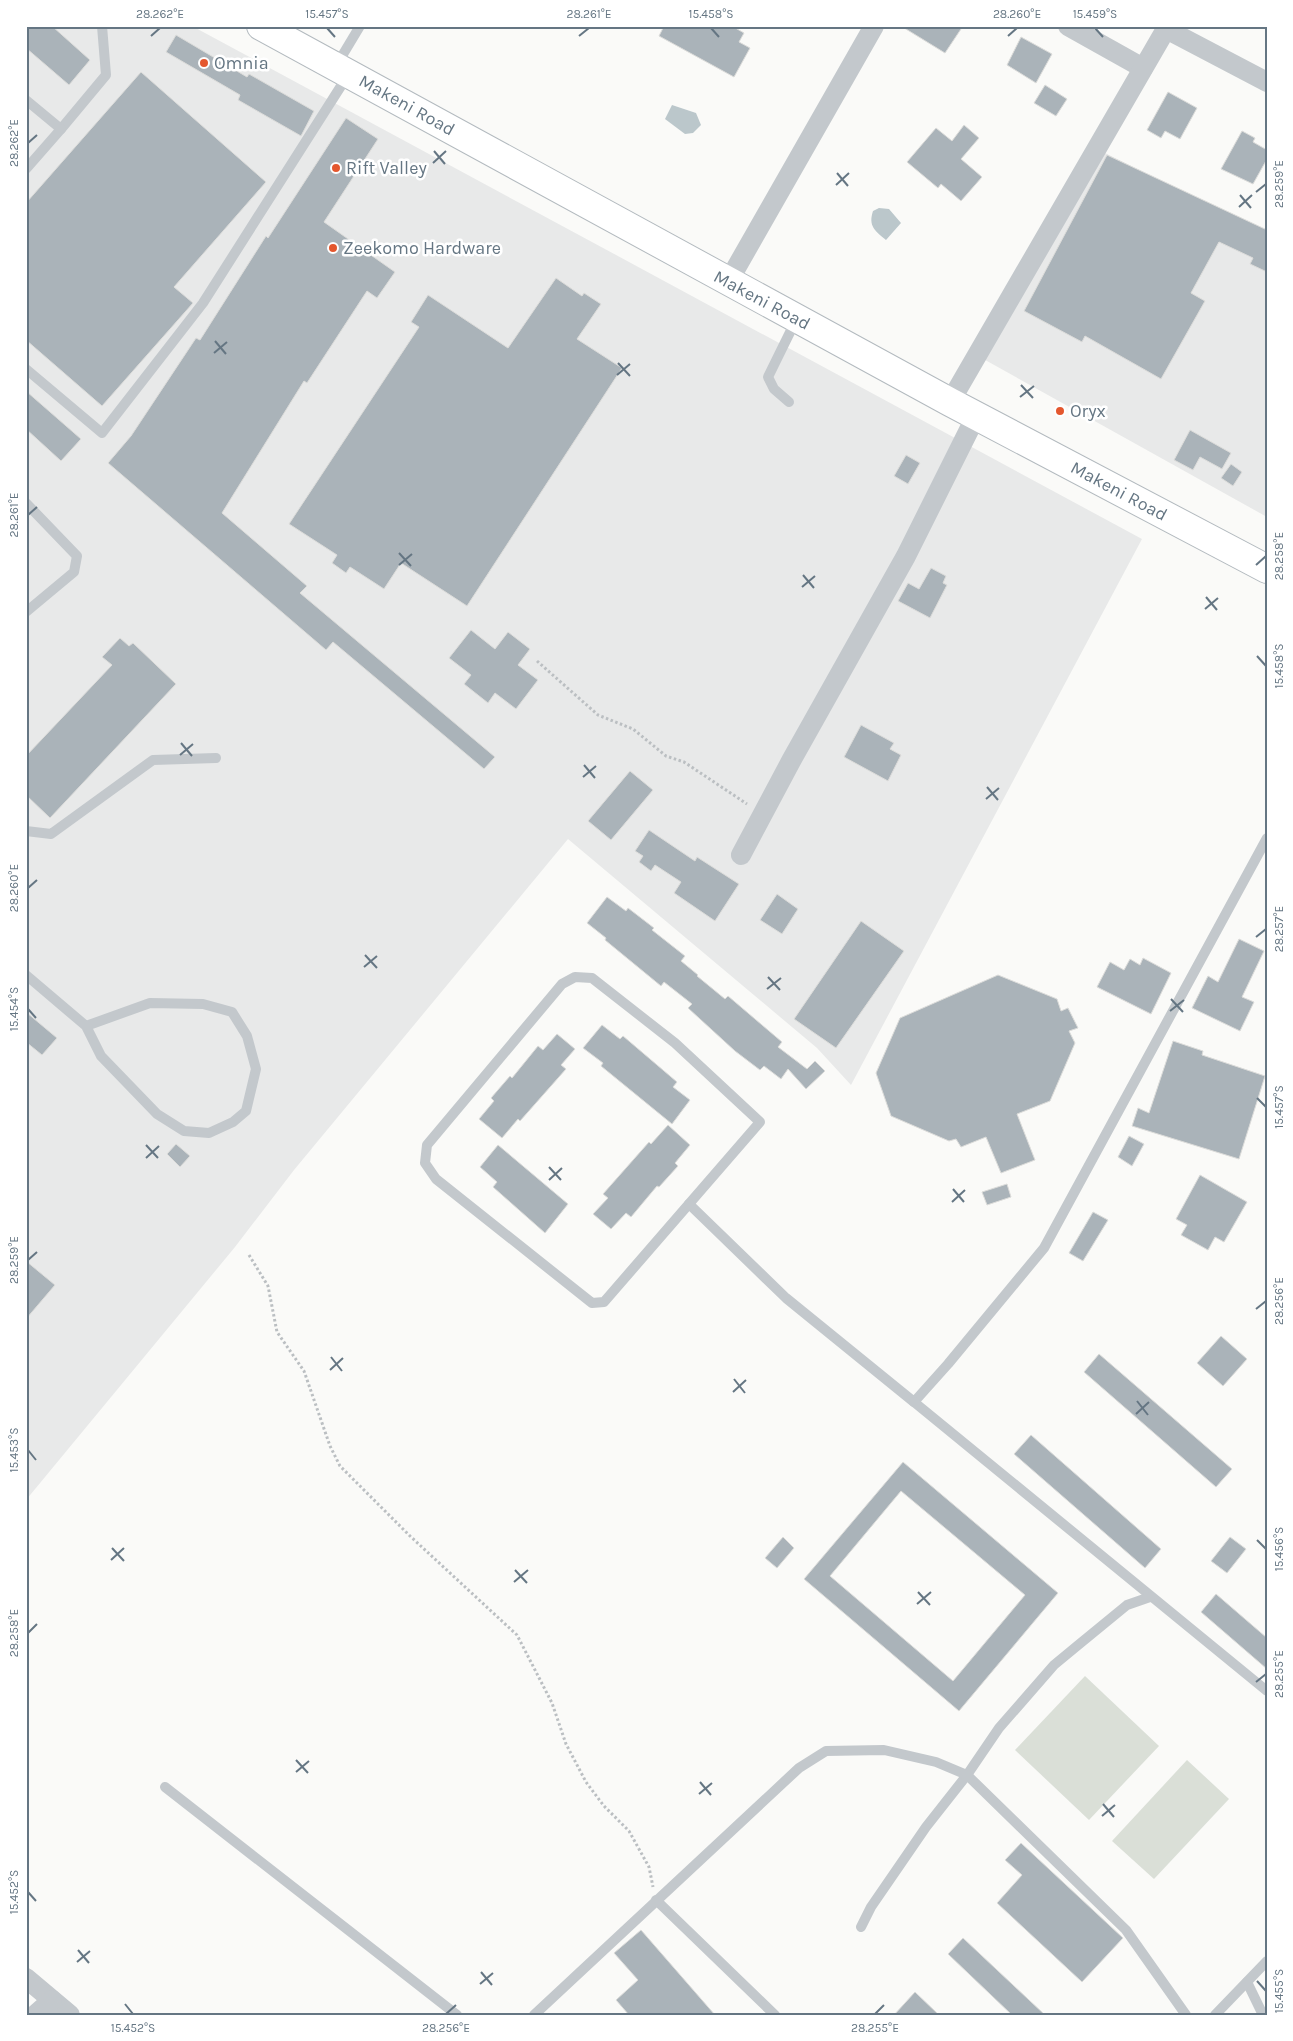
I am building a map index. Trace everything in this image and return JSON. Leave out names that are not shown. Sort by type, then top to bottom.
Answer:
[{"type":"main road","name":"Makeni Road","points":[[261,26],[950,402],[1267,569]]},
{"type":"street","points":[[728,282],[874,26]]},
{"type":"street","points":[[1068,26],[1143,68]]},
{"type":"street","points":[[950,402],[1167,28],[1267,82]]},
{"type":"street","points":[[741,855],[906,556],[976,416]]},
{"type":"street","points":[[26,1978],[70,2015]]},
{"type":"street","points":[[36,2015],[52,2000]]},
{"type":"lane","points":[[26,169],[106,75],[102,26]]},
{"type":"lane","points":[[26,369],[102,433],[203,303],[281,184],[342,70],[360,26]]},
{"type":"lane","points":[[26,100],[61,129]]},
{"type":"lane","points":[[789,402],[774,389],[768,376],[797,319]]},
{"type":"lane","points":[[26,503],[77,556],[74,572],[26,612]]},
{"type":"lane","points":[[26,831],[51,834],[153,760],[216,758]]},
{"type":"lane","points":[[914,1402],[1044,1248],[1267,838]]},
{"type":"lane","points":[[26,975],[86,1026],[101,1056],[157,1114],[184,1131],[209,1133],[233,1122],[246,1111],[256,1069],[247,1036],[232,1012],[203,1004],[150,1003],[86,1026]]},
{"type":"lane","points":[[576,977],[592,978],[675,1042],[760,1122],[689,1204],[604,1302],[592,1303],[436,1179],[425,1163],[427,1145],[562,984],[576,977]]},
{"type":"lane","points":[[689,1204],[786,1298],[1267,1691]]},
{"type":"lane","points":[[861,1927],[871,1907],[926,1827],[968,1775],[999,1728],[1054,1666],[1127,1605],[1150,1597]]},
{"type":"lane","points":[[534,2015],[799,1768],[826,1751],[884,1750],[936,1762],[968,1775],[1126,1930],[1186,2015]]},
{"type":"lane","points":[[164,1787],[457,2015]]},
{"type":"lane","points":[[656,1900],[775,2015]]},
{"type":"lane","points":[[1215,2015],[1267,1961]]},
{"type":"lane","points":[[1247,1982],[1264,2015]]},
{"type":"path","points":[[537,661],[598,715],[633,729],[666,756],[684,762],[736,799],[764,812]]},
{"type":"path","points":[[249,1255],[268,1286],[277,1332],[304,1371],[330,1446],[340,1466],[410,1536],[517,1635],[552,1703],[566,1744],[586,1782],[604,1806],[629,1831],[649,1867],[656,1900]]},
{"type":"shaded area","points":[[26,26],[192,26],[1142,539],[851,1085],[817,1048],[568,839],[294,1170],[235,1247],[26,1500]]},
{"type":"shaded area","points":[[672,105],[696,113],[701,125],[693,133],[685,134],[665,119]]},
{"type":"shaded area","points":[[1101,151],[1267,234],[1267,517],[978,356]]},
{"type":"shaded area","points":[[879,208],[889,209],[901,223],[886,240],[876,231],[871,221],[873,211]]},
{"type":"shaded area","points":[[1085,1676],[1159,1746],[1089,1820],[1015,1750]]},
{"type":"shaded area","points":[[1187,1760],[1229,1799],[1154,1879],[1112,1841]]},
{"type":"building","points":[[26,26],[52,26],[90,60],[69,85],[26,48]]},
{"type":"building","points":[[664,26],[732,26],[744,33],[739,42],[750,48],[734,77],[659,36]]},
{"type":"building","points":[[901,26],[963,26],[945,53]]},
{"type":"building","points":[[176,35],[247,77],[249,74],[314,111],[301,136],[238,100],[240,95],[166,52]]},
{"type":"building","points":[[1021,37],[1052,54],[1036,83],[1007,65]]},
{"type":"building","points":[[141,72],[266,182],[174,287],[193,303],[102,406],[26,340],[26,203]]},
{"type":"building","points":[[1045,85],[1067,99],[1056,116],[1034,103]]},
{"type":"building","points":[[1168,92],[1197,108],[1180,139],[1165,131],[1161,138],[1147,130]]},
{"type":"building","points":[[346,118],[378,139],[324,222],[395,272],[377,298],[367,291],[307,383],[304,381],[222,513],[307,586],[300,593],[495,757],[484,769],[333,642],[326,650],[108,463],[131,436],[196,338],[200,340],[266,236],[268,238]]},
{"type":"building","points":[[964,125],[979,138],[961,159],[982,177],[961,201],[941,184],[938,188],[907,162],[936,128],[952,141]]},
{"type":"building","points":[[1242,131],[1255,138],[1253,142],[1267,150],[1267,159],[1253,184],[1221,169]]},
{"type":"building","points":[[1107,155],[1267,230],[1267,272],[1250,264],[1253,258],[1219,242],[1191,293],[1205,301],[1161,379],[1085,336],[1082,342],[1024,311]]},
{"type":"building","points":[[556,278],[582,296],[584,293],[601,304],[577,339],[622,368],[467,606],[401,563],[384,589],[350,567],[346,573],[332,563],[337,555],[289,524],[419,327],[411,322],[428,295],[508,348]]},
{"type":"building","points":[[26,391],[81,439],[61,461],[26,429]]},
{"type":"building","points":[[1190,430],[1231,453],[1222,469],[1200,457],[1193,470],[1174,460]]},
{"type":"building","points":[[906,455],[920,463],[908,484],[894,476]]},
{"type":"building","points":[[1231,464],[1242,472],[1233,486],[1221,478]]},
{"type":"building","points":[[931,568],[946,576],[943,583],[947,585],[930,618],[898,601],[908,583],[919,589]]},
{"type":"building","points":[[471,630],[495,649],[508,632],[530,649],[518,665],[538,680],[516,709],[495,693],[488,703],[464,684],[471,675],[449,658]]},
{"type":"building","points":[[120,638],[129,646],[133,643],[176,684],[50,818],[26,795],[26,756],[112,665],[102,657]]},
{"type":"building","points":[[861,725],[894,743],[890,749],[901,755],[888,781],[844,757]]},
{"type":"building","points":[[630,771],[653,790],[611,840],[588,821]]},
{"type":"building","points":[[649,830],[695,861],[697,857],[739,884],[715,921],[674,893],[681,882],[655,865],[651,871],[639,862],[643,856],[635,851]]},
{"type":"building","points":[[777,894],[798,909],[782,934],[760,920]]},
{"type":"building","points":[[607,897],[626,911],[628,908],[654,928],[652,930],[685,956],[681,961],[697,976],[725,999],[728,996],[782,1042],[778,1047],[807,1069],[815,1061],[825,1071],[806,1089],[788,1069],[781,1079],[764,1066],[760,1070],[735,1051],[688,1008],[692,1004],[664,982],[661,986],[587,923]]},
{"type":"building","points":[[861,921],[904,951],[836,1048],[794,1019]]},
{"type":"building","points":[[1239,939],[1264,951],[1242,997],[1254,1002],[1240,1031],[1192,1008],[1208,976],[1218,982]]},
{"type":"building","points":[[1143,958],[1171,973],[1151,1014],[1097,987],[1110,962],[1124,970],[1130,959],[1140,965]]},
{"type":"building","points":[[998,975],[1057,999],[1061,1011],[1068,1008],[1078,1028],[1069,1031],[1075,1043],[1050,1101],[1017,1114],[1035,1160],[1001,1173],[986,1137],[961,1147],[956,1139],[949,1141],[891,1116],[876,1073],[900,1018]]},
{"type":"building","points":[[26,1012],[57,1038],[42,1055],[26,1042]]},
{"type":"building","points":[[602,1025],[620,1039],[623,1036],[677,1082],[673,1087],[690,1100],[672,1124],[601,1066],[603,1063],[583,1048]]},
{"type":"building","points":[[557,1034],[575,1049],[561,1065],[566,1069],[520,1121],[518,1119],[502,1138],[479,1119],[494,1101],[491,1098],[510,1076],[512,1078],[538,1046],[543,1050]]},
{"type":"building","points":[[1173,1041],[1203,1051],[1202,1055],[1265,1076],[1239,1159],[1132,1126],[1138,1108],[1149,1113]]},
{"type":"building","points":[[668,1125],[690,1145],[675,1163],[678,1166],[659,1187],[657,1186],[631,1217],[626,1213],[611,1229],[593,1214],[608,1198],[603,1194],[649,1142],[651,1144]]},
{"type":"building","points":[[1129,1136],[1144,1144],[1132,1166],[1118,1157]]},
{"type":"building","points":[[176,1144],[190,1156],[180,1167],[167,1154]]},
{"type":"building","points":[[498,1145],[568,1204],[545,1233],[493,1187],[497,1182],[480,1167]]},
{"type":"building","points":[[1200,1175],[1247,1202],[1224,1242],[1215,1237],[1208,1250],[1181,1235],[1187,1225],[1176,1219]]},
{"type":"building","points":[[1007,1184],[1011,1197],[987,1205],[982,1192]]},
{"type":"building","points":[[1093,1212],[1108,1220],[1083,1261],[1069,1253]]},
{"type":"building","points":[[26,1261],[55,1285],[26,1319]]},
{"type":"building","points":[[1221,1336],[1247,1359],[1223,1386],[1197,1363]]},
{"type":"building","points":[[1099,1354],[1232,1469],[1216,1487],[1084,1372]]},
{"type":"building","points":[[1031,1435],[1161,1549],[1145,1568],[1014,1454]]},
{"type":"building","points":[[903,1462],[1058,1593],[959,1711],[804,1579]],"holes":[[[901,1491],[1025,1595],[953,1681],[830,1576]]]},
{"type":"building","points":[[783,1537],[794,1548],[777,1568],[765,1558]]},
{"type":"building","points":[[1230,1537],[1246,1549],[1227,1573],[1211,1561]]},
{"type":"building","points":[[1216,1594],[1267,1638],[1267,1669],[1201,1612]]},
{"type":"building","points":[[1021,1843],[1123,1938],[1082,1982],[997,1903],[1022,1875],[1005,1860]]},
{"type":"building","points":[[641,1930],[715,2015],[629,2015],[616,2000],[638,1980],[614,1953]]},
{"type":"building","points":[[963,1938],[1045,2015],[1012,2015],[948,1954]]},
{"type":"building","points":[[915,1992],[939,2015],[894,2015]]},
{"type":"place","name":"Omnia","points":[[204,63]]},
{"type":"place","name":"Rift Valley","points":[[336,168]]},
{"type":"place","name":"Zeekomo Hardware","points":[[333,248]]},
{"type":"place","name":"Oryx","points":[[1060,411]]}]
